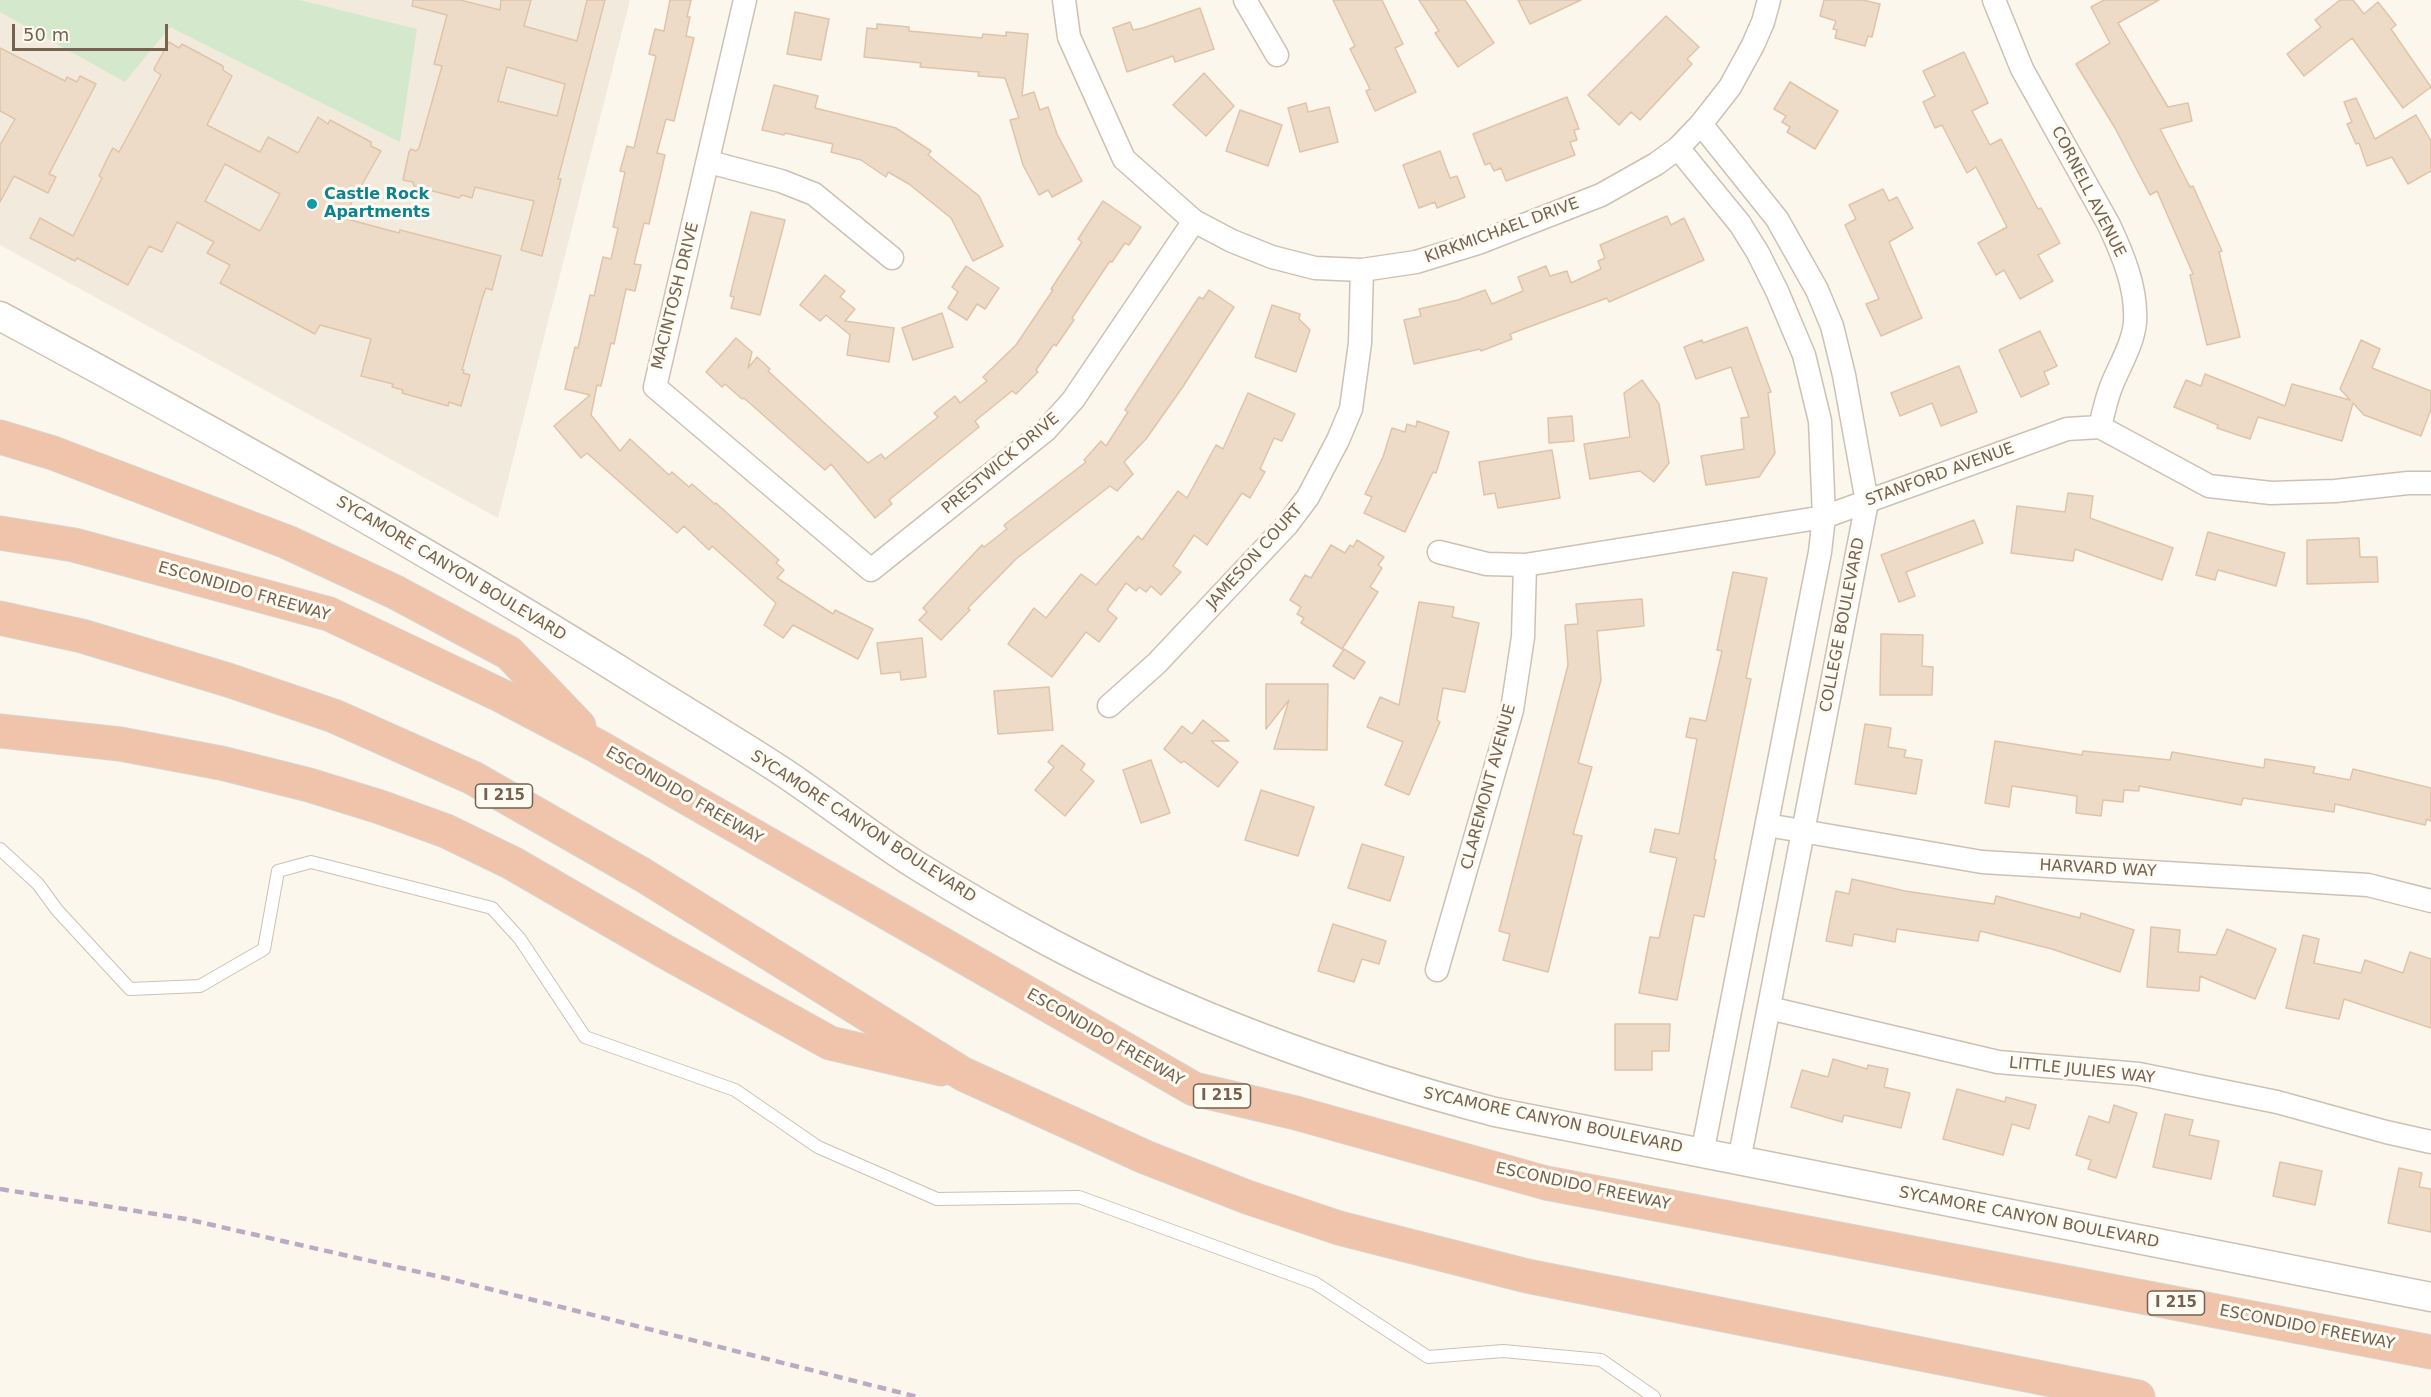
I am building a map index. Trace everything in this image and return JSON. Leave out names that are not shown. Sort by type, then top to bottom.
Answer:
[{"type":"highway","points":[[0,438],[53,453],[287,542],[395,592],[509,653],[597,746]]},
{"type":"highway","name":"ESCONDIDO FREEWAY","points":[[0,533],[74,545],[329,614],[500,695],[597,746],[1194,1089],[1296,1113],[1546,1182],[2431,1352]]},
{"type":"highway","name":"I 215","points":[[0,618],[82,636],[228,680],[334,716],[473,778],[643,875],[963,1074],[1145,1157],[1247,1197],[1339,1228],[1527,1276],[2138,1397]]},
{"type":"highway","points":[[0,731],[120,744],[221,763],[309,785],[380,807],[446,831],[512,862],[664,951],[830,1043],[963,1074]]},
{"type":"street","name":"MACINTOSH DRIVE","points":[[746,0],[655,387],[871,570]]},
{"type":"street","name":"KIRKMICHAEL DRIVE","points":[[1064,0],[1070,37],[1124,159],[1194,221],[1232,242],[1272,257],[1315,268],[1362,270],[1416,262],[1488,239],[1601,195],[1656,164],[1678,148],[1701,124],[1730,87],[1753,45],[1769,0]]},
{"type":"street","points":[[1245,0],[1277,56]]},
{"type":"street","name":"CORNELL AVENUE","points":[[1995,0],[2022,69],[2109,225],[2130,277],[2135,323],[2110,389],[2100,427]]},
{"type":"street","name":"COLLEGE BOULEVARD","points":[[1701,124],[1777,219],[1817,290],[1832,326],[1844,375],[1867,502],[1739,1161]]},
{"type":"street","points":[[1678,148],[1740,224],[1758,253],[1804,355],[1820,421],[1824,517],[1820,552],[1702,1154]]},
{"type":"street","points":[[709,162],[782,180],[814,194],[891,258]]},
{"type":"street","name":"PRESTWICK DRIVE","points":[[871,570],[1046,430],[1073,400],[1194,221]]},
{"type":"street","name":"JAMESON COURT","points":[[1109,706],[1157,663],[1287,525],[1308,497],[1330,457],[1351,409],[1360,343],[1362,270]]},
{"type":"street","name":"SYCAMORE CANYON BOULEVARD","points":[[0,316],[164,404],[385,529],[781,771],[934,876],[1048,942],[1132,985],[1286,1049],[1407,1089],[1495,1112],[2431,1297]]},
{"type":"street","points":[[2100,427],[2209,486],[2271,493],[2335,491],[2408,483],[2431,483]]},
{"type":"street","name":"STANFORD AVENUE","points":[[1439,552],[1487,564],[1525,565],[1824,517],[2067,429],[2100,427]]},
{"type":"street","name":"CLAREMONT AVENUE","points":[[1437,970],[1510,719],[1523,637],[1525,565]]},
{"type":"street","name":"HARVARD WAY","points":[[1767,825],[1982,862],[2368,885],[2431,901]]},
{"type":"street","name":"LITTLE JULIES WAY","points":[[1769,1008],[1998,1062],[2139,1074],[2266,1099],[2431,1142]]},
{"type":"lane","points":[[0,849],[38,884],[57,910],[130,989],[200,986],[264,949],[278,871],[311,862],[492,908],[519,939],[585,1037],[735,1090],[818,1147],[937,1199],[1079,1197],[1315,1283],[1428,1357],[1503,1351],[1601,1360],[1654,1397]]},
{"type":"shaded area","points":[[0,0],[630,0],[498,518],[0,245]]},
{"type":"green space","points":[[0,0],[299,0],[417,29],[400,142],[170,27],[125,82],[0,12]]},
{"type":"building","points":[[413,0],[460,0],[500,10],[501,0],[531,0],[524,26],[577,41],[587,0],[605,0],[558,179],[561,179],[542,256],[521,250],[534,201],[475,187],[472,198],[462,195],[459,198],[414,186],[413,182],[403,180],[409,152],[411,149],[416,151],[419,148],[442,66],[434,64],[447,15],[412,6]],"holes":[[[507,67],[565,84],[557,116],[498,101]]]},
{"type":"building","points":[[670,0],[691,0],[686,36],[694,38],[674,121],[666,119],[657,153],[665,155],[649,224],[644,223],[634,264],[641,265],[635,291],[626,289],[614,344],[611,343],[601,386],[597,385],[591,415],[620,451],[630,439],[669,475],[672,472],[689,487],[692,484],[716,503],[779,560],[776,563],[784,570],[777,578],[833,614],[835,610],[873,629],[858,659],[793,625],[783,638],[764,625],[776,603],[712,546],[709,550],[684,526],[677,533],[587,453],[581,458],[554,426],[590,395],[565,389],[575,347],[578,348],[590,295],[594,296],[603,257],[611,259],[618,228],[613,227],[625,172],[620,171],[627,146],[634,148],[656,56],[649,54],[655,29],[664,31]]},
{"type":"building","points":[[1333,0],[1382,0],[1403,44],[1395,48],[1416,92],[1375,111],[1366,91],[1370,89],[1350,49],[1355,46]]},
{"type":"building","points":[[1419,0],[1465,0],[1494,43],[1458,67],[1435,33],[1439,31]]},
{"type":"building","points":[[1518,0],[1581,0],[1530,24]]},
{"type":"building","points":[[1824,0],[1863,0],[1880,4],[1872,37],[1868,36],[1865,46],[1835,38],[1837,30],[1833,29],[1836,21],[1820,16]]},
{"type":"building","points":[[2104,0],[2159,0],[2118,23],[2168,107],[2188,103],[2192,121],[2160,129],[2190,187],[2193,186],[2222,251],[2219,252],[2240,337],[2207,345],[2190,275],[2193,274],[2157,191],[2150,195],[2115,128],[2076,64],[2110,43],[2091,7]]},
{"type":"building","points":[[2340,0],[2353,0],[2364,14],[2378,2],[2396,25],[2391,29],[2431,87],[2403,108],[2352,38],[2304,76],[2287,54],[2321,27],[2315,20]]},
{"type":"building","points":[[1200,8],[1214,49],[1175,62],[1173,56],[1127,72],[1113,28],[1130,22],[1133,30],[1143,28]]},
{"type":"building","points":[[795,12],[829,19],[821,60],[787,54]]},
{"type":"building","points":[[1666,16],[1699,47],[1687,59],[1692,64],[1640,120],[1631,112],[1619,125],[1588,95]]},
{"type":"building","points":[[877,24],[909,27],[909,31],[982,38],[983,34],[1006,36],[1006,32],[1028,34],[1022,96],[1034,92],[1040,110],[1048,107],[1057,134],[1082,181],[1052,197],[1048,190],[1039,195],[1023,165],[1010,120],[1019,118],[1005,78],[978,76],[979,72],[920,67],[921,63],[864,57],[867,28],[877,29]]},
{"type":"building","points":[[169,42],[179,48],[182,44],[223,66],[223,70],[232,76],[207,125],[260,152],[268,137],[298,153],[318,117],[328,124],[330,120],[371,142],[371,146],[381,151],[343,218],[501,256],[492,290],[486,288],[482,299],[462,370],[464,370],[463,373],[470,375],[461,406],[449,402],[448,406],[402,393],[403,390],[392,387],[393,384],[361,376],[371,339],[320,325],[315,334],[220,283],[230,265],[207,253],[214,242],[177,222],[162,252],[149,246],[128,285],[77,258],[75,261],[30,238],[40,218],[73,236],[102,178],[99,176],[111,151],[113,148],[119,152],[161,75],[154,70]],"holes":[[[225,164],[280,194],[260,231],[205,201]]]},
{"type":"building","points":[[0,48],[65,81],[67,77],[77,82],[80,76],[96,84],[49,174],[56,177],[48,193],[14,176],[0,202],[0,145],[15,119],[0,111]]},
{"type":"building","points":[[1964,52],[1988,103],[1972,111],[1990,145],[2001,139],[2038,209],[2041,208],[2060,243],[2038,255],[2053,281],[2020,299],[2004,270],[1996,275],[1978,243],[2007,227],[1976,167],[1967,173],[1942,125],[1935,128],[1923,102],[1935,96],[1923,71]]},
{"type":"building","points":[[1204,73],[1234,106],[1206,136],[1173,105]]},
{"type":"building","points":[[1790,82],[1838,111],[1815,149],[1787,132],[1790,127],[1782,122],[1786,116],[1774,109]]},
{"type":"building","points":[[774,85],[818,96],[815,108],[896,128],[931,151],[928,155],[979,196],[1003,246],[973,261],[951,218],[909,184],[888,172],[886,177],[861,160],[831,152],[833,144],[762,130]]},
{"type":"building","points":[[1567,97],[1579,129],[1574,130],[1577,140],[1570,142],[1575,155],[1506,181],[1501,168],[1494,171],[1490,163],[1485,165],[1473,134]]},
{"type":"building","points":[[2356,98],[2375,139],[2416,115],[2431,141],[2431,171],[2408,184],[2392,157],[2367,166],[2359,143],[2356,144],[2347,124],[2352,122],[2344,102]]},
{"type":"building","points":[[1306,103],[1308,112],[1329,107],[1338,142],[1300,152],[1288,108]]},
{"type":"building","points":[[1240,110],[1282,125],[1268,166],[1226,151]]},
{"type":"building","points":[[1440,151],[1450,178],[1457,176],[1465,197],[1437,208],[1435,202],[1419,208],[1403,165]]},
{"type":"building","points":[[1883,189],[1889,201],[1897,197],[1913,228],[1889,242],[1922,318],[1881,336],[1866,304],[1879,299],[1845,225],[1856,219],[1849,205]]},
{"type":"building","points":[[1103,201],[1141,227],[1129,245],[1125,243],[1112,262],[1110,261],[1072,318],[1074,320],[1036,370],[1038,372],[1016,394],[1012,391],[975,421],[979,427],[889,500],[892,504],[875,518],[831,464],[825,470],[744,398],[742,399],[725,384],[722,387],[706,372],[736,338],[752,352],[748,368],[757,357],[770,369],[768,371],[868,463],[881,454],[885,459],[938,417],[934,413],[955,396],[960,403],[987,381],[983,377],[1016,345],[1053,290],[1051,289],[1082,242],[1078,239]]},
{"type":"building","points":[[751,212],[785,220],[760,315],[731,308],[734,297],[730,296]]},
{"type":"building","points":[[1667,216],[1671,225],[1684,218],[1704,260],[1609,302],[1607,298],[1510,334],[1512,339],[1481,351],[1480,349],[1414,364],[1404,320],[1421,316],[1419,309],[1458,300],[1485,290],[1492,304],[1523,291],[1518,277],[1546,266],[1550,276],[1567,271],[1571,283],[1601,269],[1598,261],[1605,258],[1600,245]]},
{"type":"building","points":[[966,266],[999,288],[985,309],[977,304],[967,320],[948,308],[958,292],[952,287]]},
{"type":"building","points":[[825,275],[845,291],[840,297],[855,309],[845,321],[894,328],[889,362],[847,355],[850,335],[826,315],[820,321],[800,305]]},
{"type":"building","points":[[1209,290],[1234,307],[1146,439],[1124,462],[1133,474],[1117,491],[1110,486],[1016,559],[968,608],[970,610],[941,640],[919,620],[927,612],[923,608],[982,545],[984,547],[1007,529],[1004,525],[1086,462],[1084,460],[1101,441],[1106,446],[1128,412],[1125,410],[1199,297],[1203,299]]},
{"type":"building","points":[[1272,305],[1300,314],[1299,319],[1310,330],[1296,372],[1255,357]]},
{"type":"building","points":[[942,313],[953,347],[913,360],[902,328]]},
{"type":"building","points":[[1747,327],[1771,392],[1768,393],[1775,453],[1759,477],[1706,485],[1701,456],[1744,449],[1741,418],[1749,417],[1731,367],[1696,379],[1684,347],[1702,340],[1703,343]]},
{"type":"building","points":[[2040,331],[2057,366],[2044,372],[2049,384],[2021,397],[1999,350]]},
{"type":"building","points":[[2361,340],[2380,349],[2372,368],[2431,391],[2431,409],[2421,436],[2364,415],[2353,403],[2342,441],[2258,417],[2250,439],[2217,428],[2218,425],[2174,407],[2186,380],[2201,386],[2205,374],[2285,406],[2292,384],[2350,400],[2340,389]]},
{"type":"building","points":[[1959,366],[1977,412],[1941,426],[1932,403],[1900,416],[1891,393]]},
{"type":"building","points":[[1642,380],[1659,404],[1669,463],[1654,482],[1640,471],[1590,479],[1584,444],[1630,437],[1624,393]]},
{"type":"building","points":[[1248,393],[1295,414],[1282,441],[1274,438],[1260,469],[1265,472],[1250,498],[1242,493],[1207,545],[1194,535],[1173,566],[1181,572],[1161,595],[1151,586],[1146,592],[1139,587],[1136,591],[1126,583],[1107,610],[1117,618],[1099,642],[1086,632],[1052,677],[1008,644],[1034,608],[1046,618],[1081,574],[1096,585],[1138,536],[1142,540],[1178,491],[1187,498],[1216,445],[1223,449]]},
{"type":"building","points":[[1572,416],[1574,441],[1549,443],[1548,418]]},
{"type":"building","points":[[1417,421],[1449,432],[1436,473],[1433,472],[1405,532],[1364,513],[1372,497],[1365,494],[1383,457],[1392,428],[1405,432],[1407,424],[1416,427]]},
{"type":"building","points":[[1552,450],[1560,498],[1498,508],[1495,493],[1484,495],[1479,462]]},
{"type":"building","points":[[2068,493],[2093,496],[2090,518],[2173,548],[2162,580],[2075,549],[2073,561],[2011,553],[2017,506],[2065,512]]},
{"type":"building","points":[[1974,520],[1983,543],[1906,572],[1915,596],[1899,602],[1881,555]]},
{"type":"building","points":[[2208,532],[2285,553],[2276,586],[2218,570],[2215,580],[2196,575]]},
{"type":"building","points":[[2359,538],[2360,557],[2377,557],[2378,582],[2307,584],[2307,540]]},
{"type":"building","points":[[1357,540],[1384,557],[1378,565],[1382,568],[1370,587],[1378,592],[1342,649],[1301,623],[1304,618],[1297,614],[1301,607],[1290,600],[1305,575],[1311,578],[1331,545],[1345,553],[1350,545],[1353,547]]},
{"type":"building","points":[[1733,572],[1767,578],[1746,678],[1751,679],[1704,917],[1694,915],[1677,1000],[1639,993],[1650,937],[1659,938],[1677,858],[1650,852],[1655,829],[1679,834],[1697,739],[1686,737],[1690,718],[1706,721],[1722,651],[1717,650]]},
{"type":"building","points":[[1642,599],[1644,626],[1597,631],[1601,680],[1578,763],[1592,767],[1573,834],[1582,836],[1548,972],[1503,960],[1510,934],[1499,931],[1568,665],[1565,625],[1578,624],[1576,604]]},
{"type":"building","points":[[1419,602],[1454,607],[1452,617],[1479,623],[1465,692],[1443,688],[1437,720],[1440,722],[1409,795],[1385,785],[1403,742],[1367,727],[1380,697],[1399,705]]},
{"type":"building","points":[[1881,634],[1923,635],[1922,666],[1933,667],[1932,695],[1880,695]]},
{"type":"building","points":[[922,638],[926,677],[901,680],[900,672],[881,674],[877,643]]},
{"type":"building","points":[[1344,649],[1365,662],[1354,679],[1333,666]]},
{"type":"building","points":[[1266,684],[1328,684],[1327,750],[1274,749],[1289,700],[1266,729]]},
{"type":"building","points":[[1049,687],[1053,730],[998,734],[994,691]]},
{"type":"building","points":[[1203,720],[1229,741],[1211,741],[1238,762],[1218,787],[1164,749],[1182,726],[1192,734]]},
{"type":"building","points":[[1865,724],[1891,728],[1888,747],[1906,750],[1904,757],[1922,760],[1916,794],[1855,784]]},
{"type":"building","points":[[1995,741],[2082,755],[2083,751],[2170,760],[2172,752],[2264,768],[2265,759],[2315,767],[2313,773],[2350,780],[2353,769],[2431,788],[2431,821],[2427,819],[2425,825],[2335,804],[2334,812],[2243,798],[2241,805],[2139,786],[2139,791],[2124,790],[2123,802],[2103,800],[2101,816],[2076,813],[2077,796],[2012,786],[2009,807],[1985,803]]},
{"type":"building","points":[[1062,745],[1085,764],[1081,770],[1094,781],[1065,816],[1035,790],[1054,767],[1048,762]]},
{"type":"building","points":[[1151,760],[1170,813],[1141,823],[1123,770]]},
{"type":"building","points":[[1261,790],[1314,807],[1298,856],[1245,840]]},
{"type":"building","points":[[1362,844],[1404,857],[1390,901],[1348,888]]},
{"type":"building","points":[[1852,879],[1905,891],[1994,904],[1996,896],[2080,918],[2081,913],[2134,930],[2120,972],[2052,949],[1980,931],[1978,941],[1897,929],[1895,942],[1854,934],[1852,946],[1826,941],[1836,891],[1849,894]]},
{"type":"building","points":[[1333,924],[1386,941],[1379,964],[1362,959],[1354,982],[1318,971]]},
{"type":"building","points":[[2151,927],[2180,930],[2178,952],[2216,955],[2227,929],[2276,949],[2255,999],[2200,976],[2199,991],[2147,987]]},
{"type":"building","points":[[2303,935],[2319,939],[2314,963],[2361,973],[2365,960],[2403,973],[2410,952],[2431,959],[2431,1028],[2344,999],[2339,1019],[2286,1008]]},
{"type":"building","points":[[1615,1024],[1670,1024],[1669,1051],[1652,1051],[1652,1070],[1615,1070]]},
{"type":"building","points":[[1833,1059],[1867,1069],[1868,1065],[1888,1069],[1884,1087],[1910,1093],[1901,1128],[1844,1115],[1842,1122],[1791,1107],[1802,1070],[1828,1077]]},
{"type":"building","points":[[1957,1089],[2005,1102],[2006,1097],[2036,1105],[2029,1129],[2012,1124],[2003,1155],[1943,1139]]},
{"type":"building","points":[[2114,1105],[2137,1113],[2116,1178],[2088,1169],[2091,1160],[2076,1155],[2089,1116],[2109,1123]]},
{"type":"building","points":[[2165,1114],[2193,1120],[2189,1135],[2219,1141],[2211,1179],[2153,1167]]},
{"type":"building","points":[[2280,1162],[2322,1171],[2315,1205],[2273,1196]]},
{"type":"building","points":[[2399,1168],[2422,1173],[2419,1187],[2431,1189],[2431,1232],[2388,1223]]},
{"type":"railway","points":[[0,1189],[186,1219],[454,1280],[918,1397]]},
{"type":"place","name":"Castle Rock Apartments","points":[[312,204]]}]
